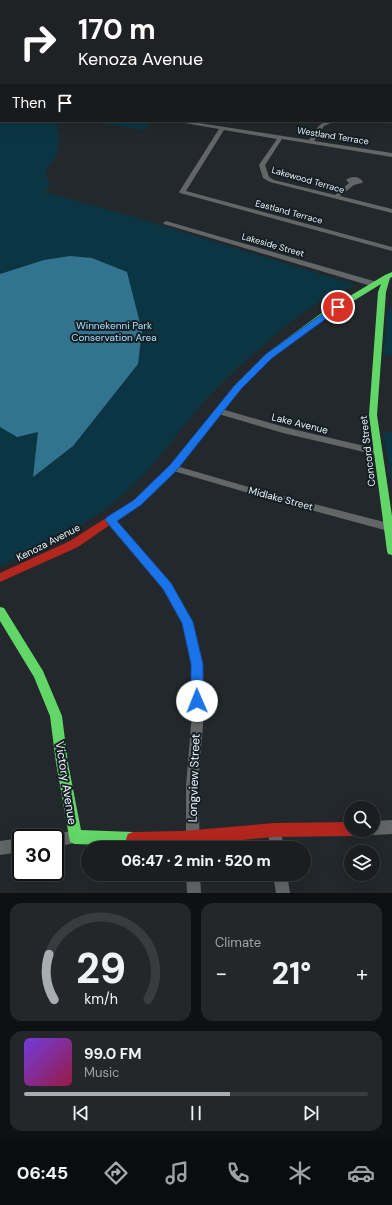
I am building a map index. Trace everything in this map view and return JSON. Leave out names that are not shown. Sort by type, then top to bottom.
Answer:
[{"type":"main road","name":"Kenoza Avenue","points":[[0,578],[74,544],[137,502],[173,468],[238,387],[269,356],[326,314],[390,275]]},
{"type":"main road","name":"Concord Street","points":[[390,275],[382,292],[374,381],[373,415],[392,551]]},
{"type":"main road","name":"Victory Avenue","points":[[0,610],[39,675],[56,716],[62,763],[75,838],[172,841]]},
{"type":"main road","name":"Victory Avenue","points":[[199,841],[275,830],[344,829]]},
{"type":"street","name":"Westland Terrace","points":[[183,122],[392,155]]},
{"type":"street","points":[[310,142],[322,125],[330,122]]},
{"type":"street","name":"Eastland Terrace","points":[[223,128],[182,192],[392,249]]},
{"type":"street","name":"Lakewood Terrace","points":[[281,137],[262,165],[266,178],[272,181],[392,211]]},
{"type":"street","points":[[336,197],[352,183]]},
{"type":"street","name":"Lakeside Street","points":[[166,223],[374,284]]},
{"type":"street","name":"Lake Avenue","points":[[218,411],[283,430],[377,452]]},
{"type":"street","name":"Midlake Street","points":[[173,468],[252,491],[388,527]]},
{"type":"street","name":"Longview Street","points":[[110,520],[167,586],[188,622],[197,664],[198,713],[192,786],[192,841]]},
{"type":"street","points":[[380,828],[392,827]]},
{"type":"street","points":[[275,830],[276,841]]},
{"type":"street","points":[[64,839],[75,838]]},
{"type":"street","points":[[0,848],[12,846]]},
{"type":"street","points":[[193,881],[194,893]]},
{"type":"street","points":[[281,881],[283,893]]},
{"type":"green space","name":"Winnekenni Park Conservation Area","points":[[0,122],[57,122],[59,143],[55,158],[45,171],[50,186],[45,192],[137,218],[356,285],[325,299],[304,312],[242,364],[188,420],[141,478],[117,500],[69,532],[0,566]]},
{"type":"green space","points":[[93,122],[151,122],[144,130]]},
{"type":"green space","points":[[392,308],[392,356],[384,355],[387,311]]},
{"type":"green space","points":[[383,432],[392,432],[392,487]]},
{"type":"shaded area","points":[[70,256],[92,258],[127,272],[142,331],[138,364],[73,446],[33,477],[38,432],[17,437],[0,427],[0,274],[44,260]]},
{"type":"traffic: fast","points":[[152,488],[173,468],[238,387],[269,356],[326,314],[392,274]]},
{"type":"traffic: fast","points":[[387,276],[382,292],[373,415],[392,551]]},
{"type":"traffic: fast","points":[[0,611],[39,675],[56,716],[62,763],[75,837],[133,839]]},
{"type":"traffic: jam","points":[[0,578],[74,544],[137,502],[152,488]]},
{"type":"traffic: jam","points":[[133,839],[182,838],[275,830],[344,829]]},
{"type":"route","points":[[197,701],[197,664],[188,622],[167,586],[110,520],[137,502],[173,468],[238,387],[269,356],[326,314],[338,307]]}]
